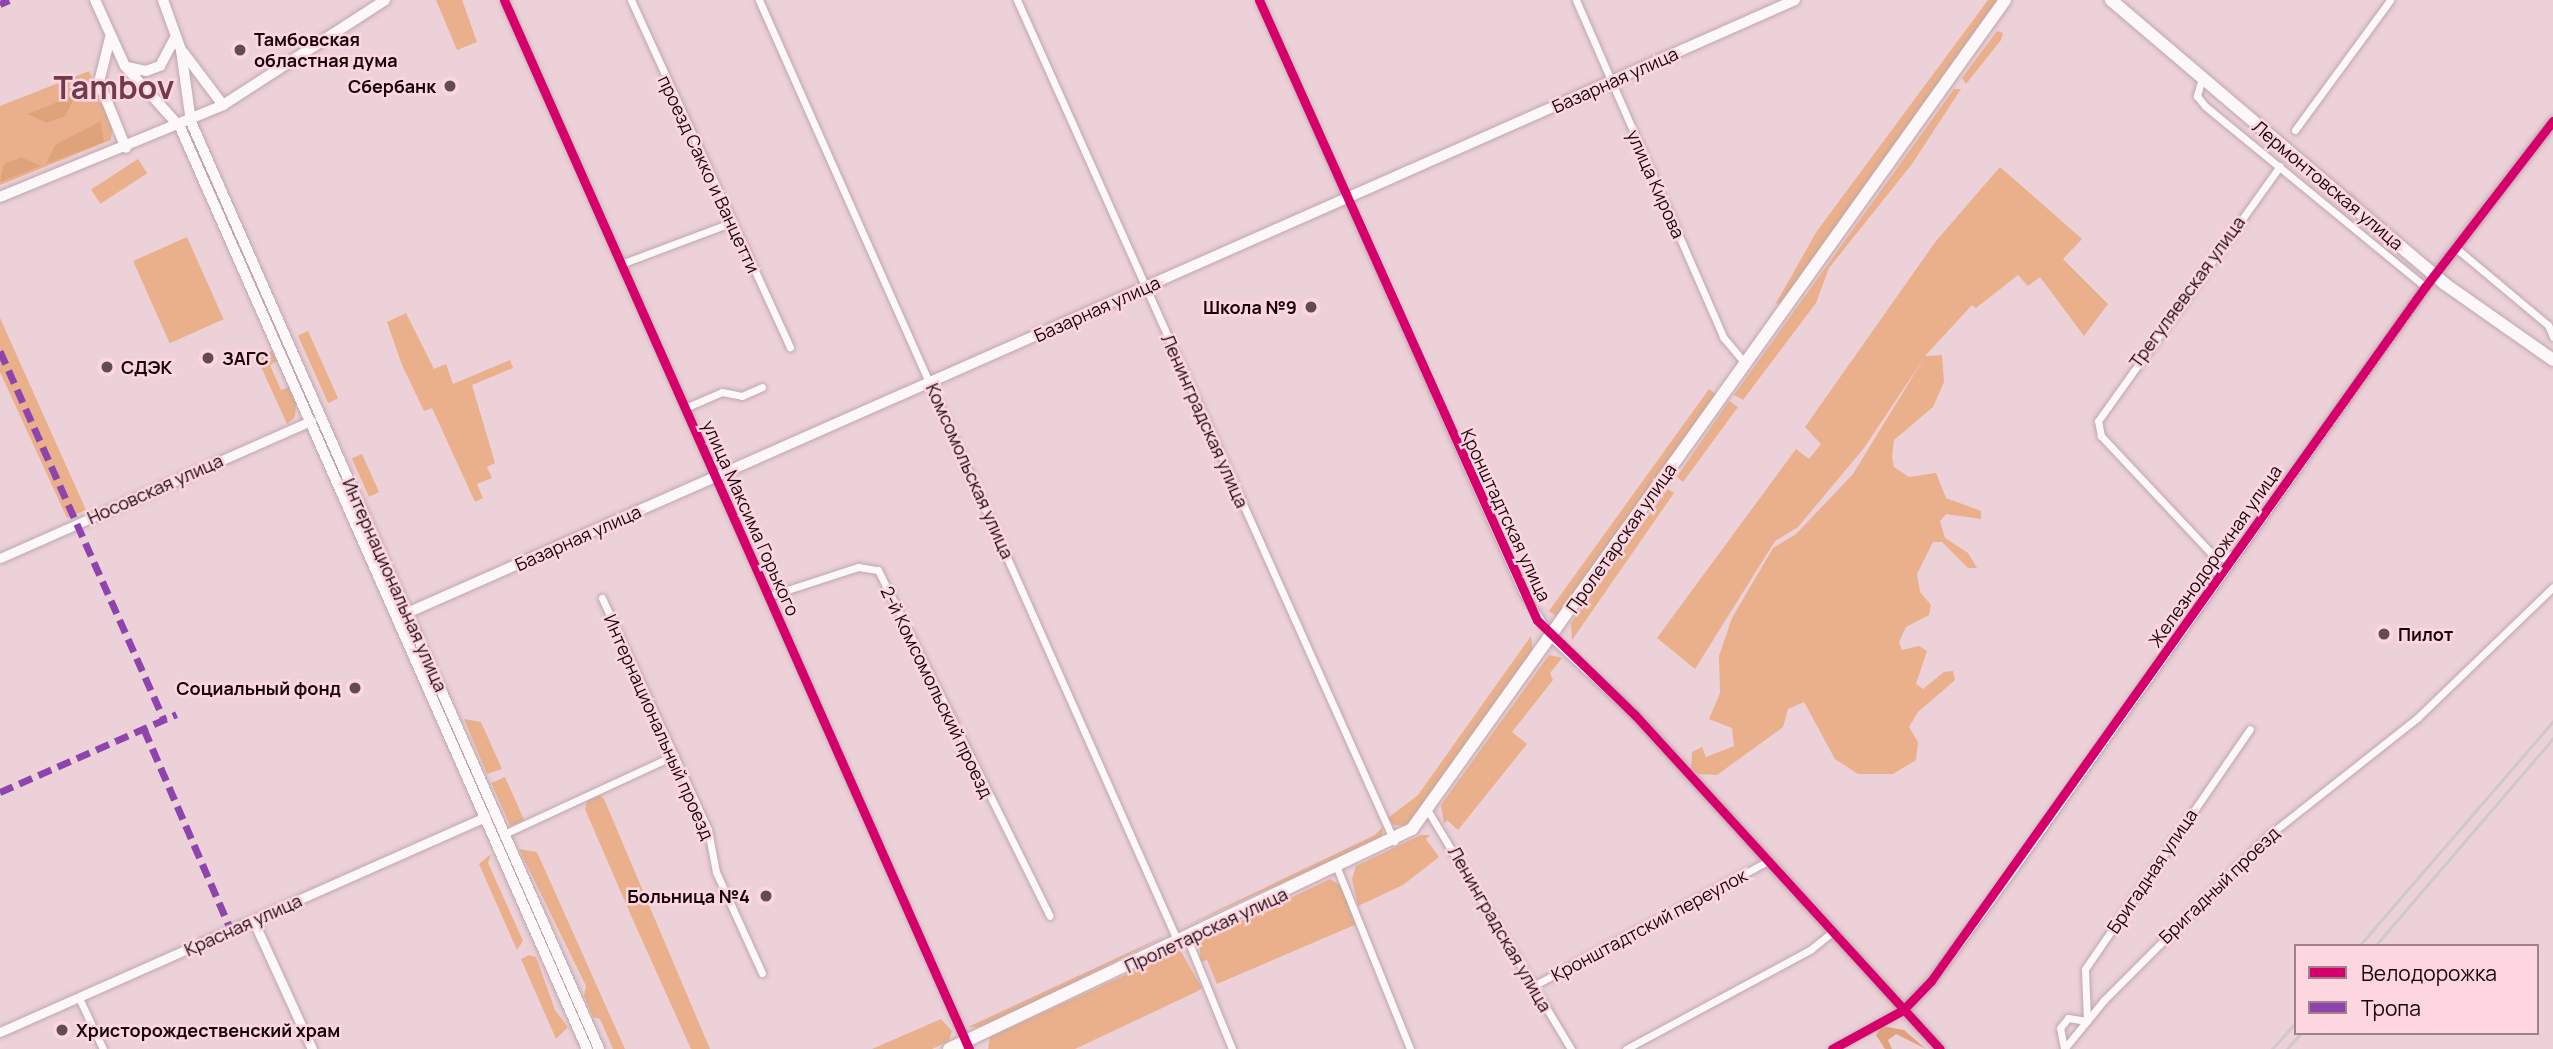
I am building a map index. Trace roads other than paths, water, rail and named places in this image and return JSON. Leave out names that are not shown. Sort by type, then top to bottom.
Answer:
[{"type":"main road","name":"Интернациональная улица","points":[[94,0],[124,66],[180,127],[316,419],[403,615],[587,1049]]},
{"type":"main road","name":"Интернациональная улица","points":[[163,0],[181,50],[191,122],[316,419]]},
{"type":"main road","points":[[0,197],[180,127],[223,106],[386,0]]},
{"type":"main road","name":"Базарная улица","points":[[403,615],[1796,0]]},
{"type":"main road","name":"Пролетарская улица","points":[[949,1049],[967,1045],[1394,842],[1428,811],[2005,0]]},
{"type":"main road","name":"Лермонтовская улица","points":[[2110,0],[2445,284],[2553,360]]},
{"type":"main road","points":[[124,66],[139,71],[160,66],[171,55],[175,33]]},
{"type":"main road","points":[[110,38],[99,82],[126,148]]},
{"type":"main road","points":[[181,50],[223,106]]},
{"type":"main road","name":"Интернациональная улица","points":[[490,815],[504,834],[599,1049]]},
{"type":"street","name":"улица Максима Горького","points":[[504,0],[967,1045]]},
{"type":"street","name":"проезд Сакко и Ванцетти","points":[[631,0],[730,223],[790,347]]},
{"type":"street","name":"Комсомольская улица","points":[[759,0],[1232,1049]]},
{"type":"street","name":"Ленинградская улица","points":[[1017,0],[1394,842]]},
{"type":"street","name":"Кронштадтская улица","points":[[1259,0],[1523,593],[1552,637],[1635,716],[1764,863],[1940,1049]]},
{"type":"street","name":"улица Кирова","points":[[1576,0],[1723,337],[1745,363]]},
{"type":"street","points":[[2295,130],[2390,0]]},
{"type":"street","points":[[2202,78],[2197,96],[2205,106],[2425,287]]},
{"type":"street","name":"Железнодорожная улица","points":[[1903,1010],[1931,981],[2425,287],[2457,249],[2553,121]]},
{"type":"street","name":"Трегуляевская улица","points":[[2211,553],[2101,436],[2098,421],[2280,166]]},
{"type":"street","points":[[621,264],[730,223]]},
{"type":"street","points":[[2457,249],[2548,326],[2553,337]]},
{"type":"street","points":[[685,408],[722,392],[742,396],[762,387]]},
{"type":"street","name":"Носовская улица","points":[[0,558],[316,419]]},
{"type":"street","points":[[2211,553],[2223,558],[2238,553]]},
{"type":"street","points":[[2211,553],[2217,582]]},
{"type":"street","name":"2-й Комсомольский проезд","points":[[769,596],[858,567],[878,570],[1050,916]]},
{"type":"street","name":"Бригадный проезд","points":[[2087,1021],[2269,835],[2361,759],[2417,718],[2553,587]]},
{"type":"street","name":"Интернациональный проезд","points":[[602,597],[708,830],[716,872],[762,973]]},
{"type":"street","name":"Бригадная улица","points":[[2087,1021],[2085,969],[2250,729]]},
{"type":"street","points":[[504,834],[675,755]]},
{"type":"street","name":"Ленинградская улица","points":[[1428,811],[1571,1049]]},
{"type":"street","name":"Красная улица","points":[[0,1032],[490,815]]},
{"type":"street","name":"Кронштадтский переулок","points":[[1533,986],[1764,863]]},
{"type":"street","points":[[1337,868],[1410,1049]]},
{"type":"street","points":[[253,919],[312,1049]]},
{"type":"street","points":[[1626,1049],[1810,950],[1830,934]]},
{"type":"street","points":[[79,998],[103,1049]]},
{"type":"street","points":[[1832,1049],[1903,1010]]},
{"type":"street","points":[[2064,1049],[2060,1028],[2068,1018],[2087,1021]]},
{"type":"street","points":[[2064,1049],[2087,1021]]},
{"type":"railway","points":[[2361,944],[2553,721]]},
{"type":"railway","points":[[2377,944],[2553,738]]},
{"type":"railway","points":[[2272,1049],[2294,1024]]},
{"type":"railway","points":[[2287,1049],[2299,1035]]},
{"type":"place","name":"Тамбовская областная дума","points":[[240,50]]},
{"type":"place","name":"Сбербанк","points":[[450,86]]},
{"type":"place","name":"Школа №9","points":[[1311,307]]},
{"type":"place","name":"ЗАГС","points":[[208,358]]},
{"type":"place","name":"СДЭК","points":[[107,367]]},
{"type":"place","name":"Пилот","points":[[2384,634]]},
{"type":"place","name":"Социальный фонд","points":[[355,688]]},
{"type":"place","name":"Больница №4","points":[[766,896]]},
{"type":"place","name":"Христорождественский храм","points":[[62,1030]]},
{"type":"district","name":"Tambov","points":[[114,87]]}]
